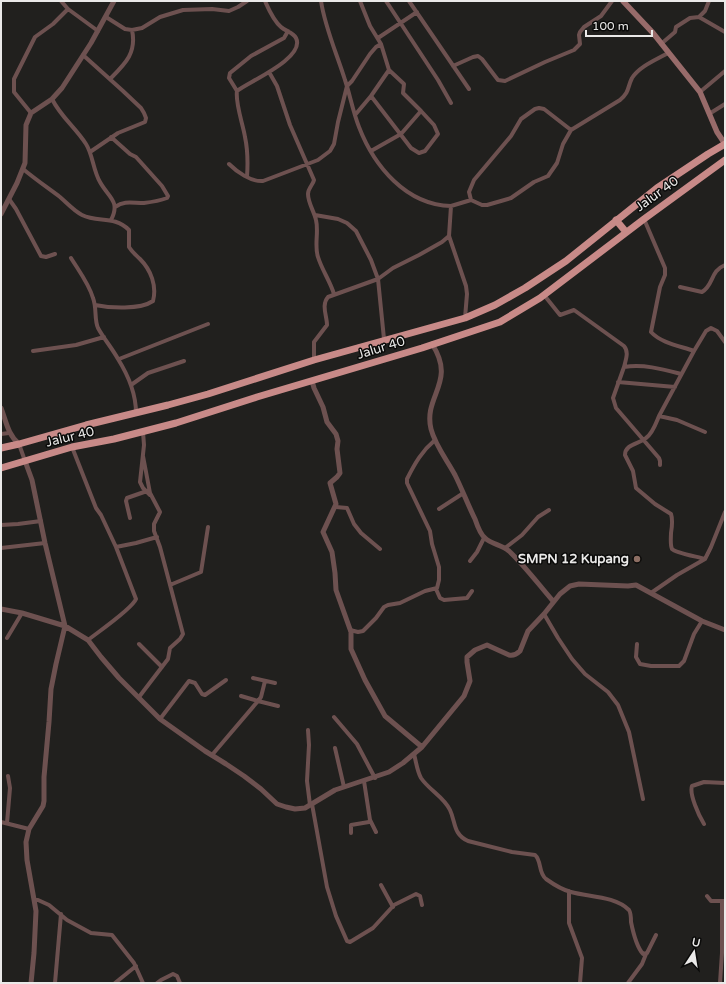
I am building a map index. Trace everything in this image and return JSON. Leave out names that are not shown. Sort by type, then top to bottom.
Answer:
[{"type":"highway","name":"Jalur 40","points":[[1,448],[208,394],[314,360],[465,318],[495,305],[566,261],[657,188],[725,144]]},
{"type":"highway","name":"Jalur 40","points":[[1,468],[72,447],[114,440],[205,414],[257,396],[415,350],[500,322],[544,295],[626,232],[725,160]]},
{"type":"highway","points":[[616,220],[626,232]]},
{"type":"main road","points":[[626,2],[700,92],[717,132],[725,144]]},
{"type":"street","points":[[61,1],[68,9],[98,30]]},
{"type":"street","points":[[1,214],[23,169],[26,155],[26,125],[31,113],[52,98],[62,88],[106,17],[114,1]]},
{"type":"street","points":[[106,17],[125,29],[132,30],[142,28],[160,18],[183,10],[212,9],[229,11],[247,1]]},
{"type":"street","points":[[237,91],[269,72],[290,57],[296,48],[296,38],[274,21],[265,1]]},
{"type":"street","points":[[320,1],[332,44],[347,86],[359,127],[371,150],[380,163],[398,185],[409,194],[417,198],[434,204],[451,206],[471,200]]},
{"type":"street","points":[[360,1],[370,26],[382,44],[388,70],[404,84],[403,93],[434,125],[438,134],[425,151],[422,153],[415,152],[410,148],[401,134],[371,96]]},
{"type":"street","points":[[386,1],[451,103]]},
{"type":"street","points":[[409,1],[469,89]]},
{"type":"street","points":[[453,66],[478,56],[498,80],[506,81],[574,50],[580,44],[580,32],[601,16],[612,1]]},
{"type":"street","points":[[699,17],[705,11],[710,1]]},
{"type":"street","points":[[31,113],[14,92],[14,79],[28,48],[35,38],[53,24],[68,9]]},
{"type":"street","points":[[378,38],[417,12]]},
{"type":"street","points":[[661,44],[675,32],[676,27],[690,18],[699,17],[725,32]]},
{"type":"street","points":[[110,80],[122,68],[131,54],[134,40],[132,30]]},
{"type":"street","points":[[247,177],[249,157],[239,112],[236,94],[237,91],[229,78],[230,73],[251,56],[284,38],[288,32]]},
{"type":"street","points":[[229,164],[247,177],[258,182],[306,164],[325,155],[330,151],[334,144],[347,86],[370,54],[376,47],[382,44]]},
{"type":"street","points":[[571,130],[544,109],[535,109],[521,120],[511,136],[474,180],[469,192],[471,200],[478,204],[487,205],[511,198],[534,182],[548,176],[557,163],[562,144],[571,130],[620,100],[627,94],[632,79],[642,67],[668,53]]},
{"type":"street","points":[[83,55],[140,108],[146,118],[141,125],[118,133],[90,152]]},
{"type":"street","points":[[355,115],[371,96],[388,70]]},
{"type":"street","points":[[700,92],[725,71]]},
{"type":"street","points":[[269,72],[277,86],[290,125],[314,180],[314,183],[308,192],[309,203],[317,223],[316,246],[318,258],[331,284],[334,294]]},
{"type":"street","points":[[52,98],[58,110],[80,136],[90,152],[94,169],[100,182],[114,201],[115,207]]},
{"type":"street","points":[[709,114],[725,104]]},
{"type":"street","points":[[371,150],[401,134],[421,111]]},
{"type":"street","points":[[110,220],[115,207],[120,203],[158,201],[167,198],[168,196],[162,186],[136,157],[130,154],[111,137]]},
{"type":"street","points":[[23,169],[37,182],[59,196],[80,214],[92,218],[110,220],[129,230],[129,247],[150,271],[154,288],[154,299],[145,305],[130,307],[95,305]]},
{"type":"street","points":[[9,199],[16,209],[41,256],[46,257],[55,254]]},
{"type":"street","points":[[451,206],[449,236],[466,286],[467,294],[465,318]]},
{"type":"street","points":[[315,215],[338,219],[347,223],[356,230],[366,249],[378,279],[384,340]]},
{"type":"street","points":[[644,219],[666,268],[660,287],[651,332],[667,342],[694,351]]},
{"type":"street","points":[[314,360],[314,342],[328,324],[324,303],[328,297],[378,279],[393,268],[442,242],[449,236]]},
{"type":"street","points":[[71,258],[89,288],[95,305],[97,325],[119,359],[131,385],[136,398],[136,413]]},
{"type":"street","points":[[680,287],[702,292],[709,286],[717,270],[725,265]]},
{"type":"street","points":[[544,295],[560,315],[563,315],[571,310],[576,310],[626,348],[627,355],[613,398],[614,403],[620,414],[659,458],[660,465]]},
{"type":"street","points":[[119,359],[208,324]]},
{"type":"street","points":[[705,559],[674,550],[672,548],[672,520],[670,514],[636,488],[633,471],[625,452],[631,446],[644,440],[655,426],[681,374],[706,331],[711,328],[717,331],[725,342]]},
{"type":"street","points":[[33,351],[76,345],[104,337]]},
{"type":"street","points":[[432,344],[441,363],[442,375],[430,416],[431,428],[435,440],[455,475],[462,494],[484,538],[509,551],[554,601]]},
{"type":"street","points":[[131,385],[148,373],[184,361]]},
{"type":"street","points":[[624,367],[646,366],[681,374]]},
{"type":"street","points":[[312,381],[323,407],[327,422],[336,434],[338,441],[337,449],[340,473],[330,483],[336,500],[336,507],[323,529],[323,533],[331,547],[336,590],[350,630],[351,645],[365,680],[385,716],[422,747]]},
{"type":"street","points":[[618,382],[675,388]]},
{"type":"street","points":[[1,408],[9,433],[19,444],[32,480],[44,543],[65,626],[51,689],[44,777],[44,804],[29,829],[26,848],[36,916],[30,983]]},
{"type":"street","points":[[659,416],[677,420],[705,432]]},
{"type":"street","points":[[143,432],[143,456],[140,482],[154,501]]},
{"type":"street","points":[[1,434],[9,433]]},
{"type":"street","points":[[435,440],[418,458],[407,483],[430,530],[432,544],[439,567],[439,580],[436,588],[440,598],[444,600],[468,598],[472,591]]},
{"type":"street","points":[[72,447],[96,508],[101,515],[116,547],[135,601],[121,615],[88,640]]},
{"type":"street","points":[[138,697],[169,658],[169,650],[183,634],[154,527],[160,512],[150,493],[143,456]]},
{"type":"street","points":[[130,518],[126,501],[127,498],[147,491]]},
{"type":"street","points":[[439,509],[462,494]]},
{"type":"street","points":[[336,507],[347,508],[354,524],[361,533],[380,549]]},
{"type":"street","points":[[505,548],[522,535],[548,510]]},
{"type":"street","points":[[651,593],[677,575],[705,559],[709,553],[725,512]]},
{"type":"street","points":[[1,525],[41,521]]},
{"type":"street","points":[[170,585],[201,572],[208,528]]},
{"type":"street","points":[[116,547],[157,537]]},
{"type":"street","points":[[470,561],[484,538]]},
{"type":"street","points":[[1,548],[44,543]]},
{"type":"street","points":[[1,609],[22,613],[65,626],[88,640],[101,657],[160,719],[250,780],[282,806],[295,809],[305,808],[334,790],[375,778],[396,768],[414,754],[422,747],[466,693],[470,681],[467,660],[470,653],[483,645],[487,645],[509,655],[514,655],[520,651],[528,631],[560,594],[570,586],[576,584],[636,585],[702,621],[725,630]]},
{"type":"street","points":[[350,630],[358,632],[363,631],[376,618],[384,607],[400,603],[436,588]]},
{"type":"street","points":[[7,638],[22,613]]},
{"type":"street","points":[[544,614],[572,659],[585,674],[608,692],[618,705],[629,732],[643,799]]},
{"type":"street","points":[[637,644],[636,657],[640,664],[651,666],[679,666],[684,661],[694,634],[702,621]]},
{"type":"street","points":[[139,644],[162,667]]},
{"type":"street","points":[[253,678],[275,683]]},
{"type":"street","points":[[160,719],[189,681],[195,683],[202,694],[205,695],[226,680]]},
{"type":"street","points":[[212,755],[261,697],[265,681]]},
{"type":"street","points":[[242,696],[278,706]]},
{"type":"street","points":[[334,717],[357,744],[375,778]]},
{"type":"street","points":[[308,730],[309,745],[307,781],[311,804],[327,887],[336,916],[348,941],[350,942],[373,928],[393,907],[416,894],[420,896],[422,905]]},
{"type":"street","points":[[335,748],[344,787]]},
{"type":"street","points":[[414,754],[421,778],[450,809],[455,828],[460,837],[468,841],[512,852],[535,854],[538,857],[543,876],[569,891],[610,900],[629,911],[637,943],[642,953],[646,954]]},
{"type":"street","points":[[7,823],[10,788],[8,776]]},
{"type":"street","points":[[364,781],[370,820],[376,832]]},
{"type":"street","points":[[704,824],[696,808],[691,790],[692,786],[704,782],[725,783]]},
{"type":"street","points":[[351,833],[351,825],[369,822],[370,820]]},
{"type":"street","points":[[1,822],[29,829]]},
{"type":"street","points":[[381,885],[393,907]]},
{"type":"street","points":[[569,891],[569,923],[582,958],[580,983]]},
{"type":"street","points":[[707,896],[711,901],[723,901],[720,983]]},
{"type":"street","points":[[34,900],[38,900],[49,905],[67,920],[91,933],[112,935],[136,966],[143,983]]},
{"type":"street","points":[[55,983],[61,914]]},
{"type":"street","points":[[628,983],[642,964],[656,935]]},
{"type":"street","points":[[115,983],[136,966]]},
{"type":"street","points":[[157,983],[173,974],[177,976],[180,983]]},
{"type":"place","name":"SMPN 12 Kupang","points":[[637,559]]}]
